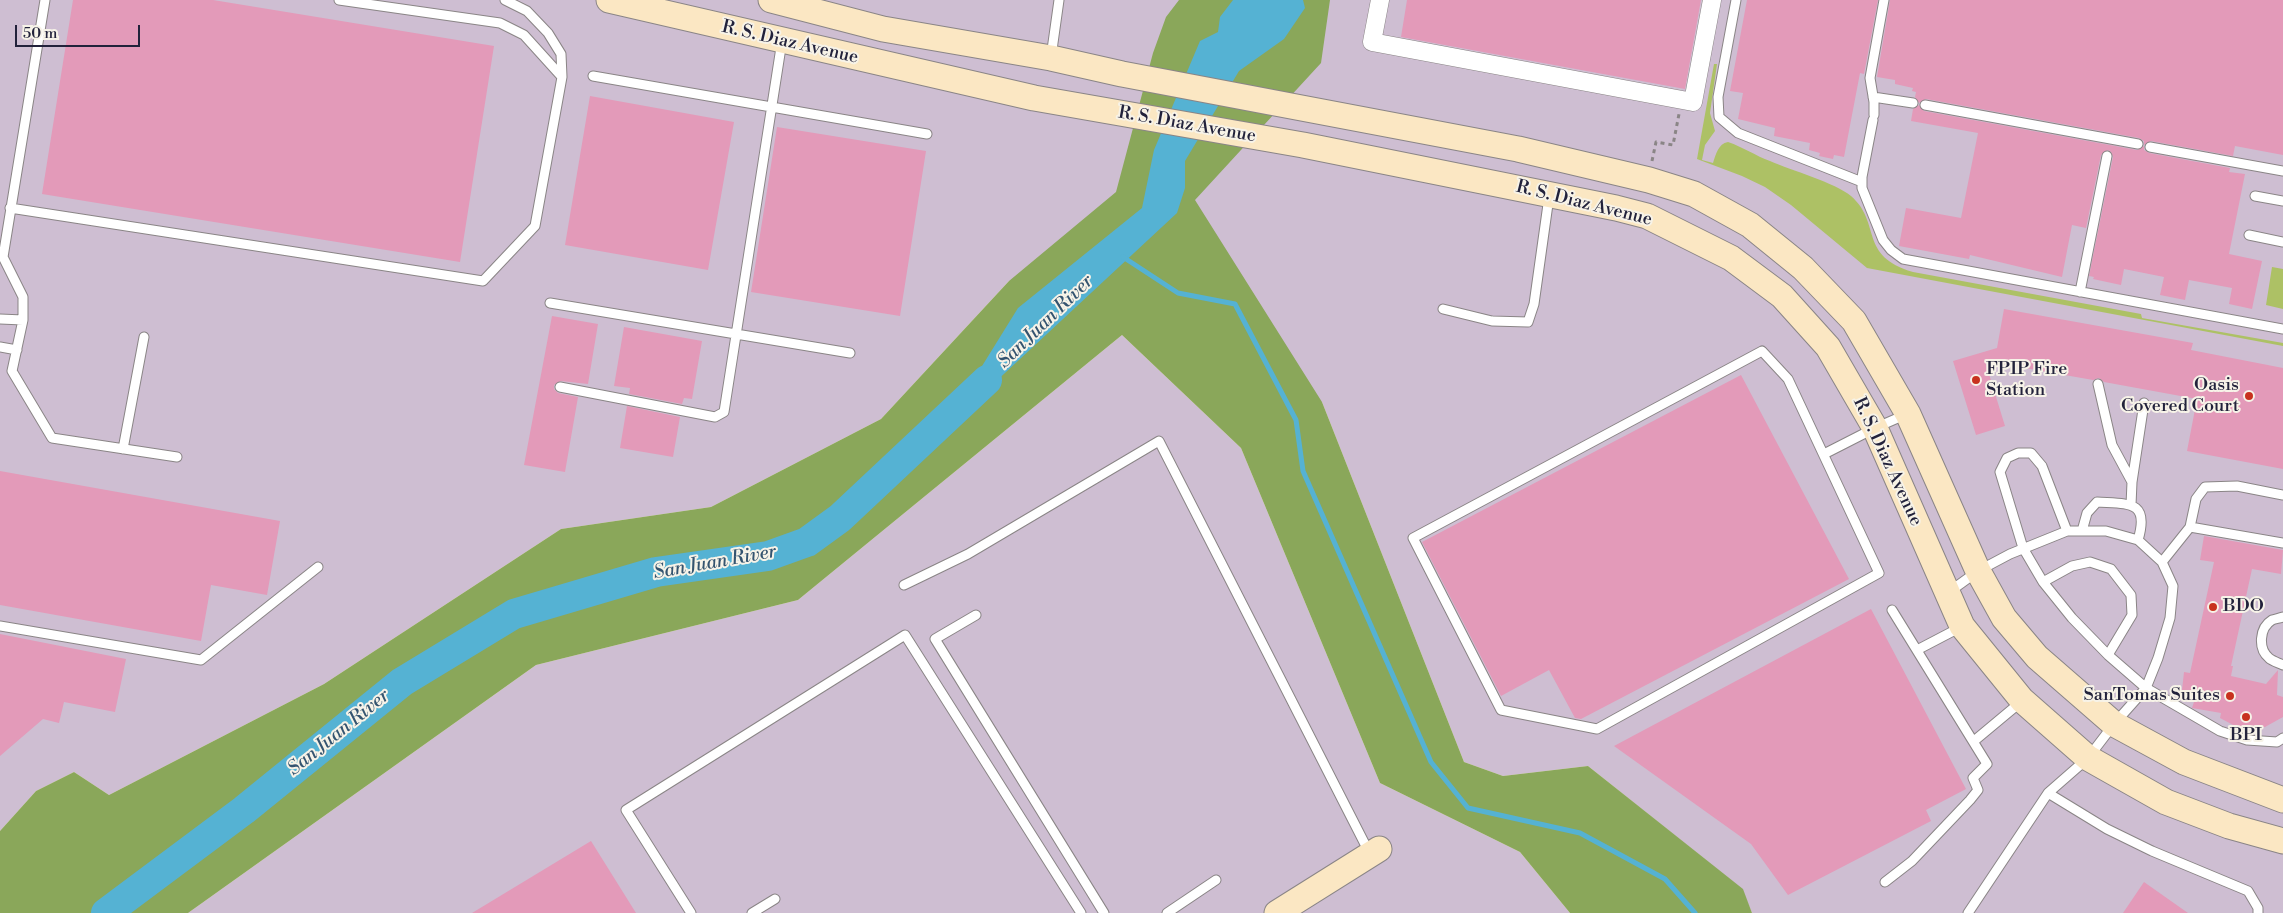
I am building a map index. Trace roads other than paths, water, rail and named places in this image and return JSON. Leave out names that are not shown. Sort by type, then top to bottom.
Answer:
[{"type":"street","name":"R. S. Diaz Avenue","points":[[609,0],[653,5],[782,41],[1034,98],[1303,145],[1509,185],[1647,216],[1731,258],[1782,296],[1828,347],[1875,428],[1962,626],[2022,700],[2088,758],[2166,802],[2228,826],[2283,841]]},
{"type":"street","name":"R. S. Diaz Avenue","points":[[771,0],[883,29],[1051,58],[1122,74],[1518,149],[1649,180],[1694,194],[1750,225],[1803,268],[1854,322],[1908,414],[1978,571],[2004,618],[2037,657],[2114,724],[2184,762],[2283,800]]},
{"type":"street","points":[[1380,0],[1372,42],[1693,102],[1712,0]]},
{"type":"street","points":[[1509,185],[1518,149]]},
{"type":"street","points":[[1731,258],[1750,225]]},
{"type":"street","points":[[1277,913],[1374,852]]},
{"type":"lane","points":[[45,0],[3,257],[23,297],[23,320],[12,371],[52,438],[177,457]]},
{"type":"lane","points":[[339,0],[500,23],[524,35],[562,77]]},
{"type":"lane","points":[[10,208],[483,281],[535,226],[562,77],[561,54],[548,32],[527,11],[505,0]]},
{"type":"lane","points":[[1051,58],[1060,0]]},
{"type":"lane","points":[[1736,0],[1718,97],[1719,117],[1738,133],[1862,182]]},
{"type":"lane","points":[[1884,0],[1870,78],[1873,97],[1873,117],[1862,182],[1863,194],[1883,240],[1903,260],[2283,329]]},
{"type":"lane","points":[[560,387],[715,417],[724,412],[782,41]]},
{"type":"lane","points":[[594,76],[927,134]]},
{"type":"lane","points":[[1873,97],[1913,103]]},
{"type":"lane","points":[[1926,105],[2109,147],[2138,144]]},
{"type":"lane","points":[[2150,146],[2283,171]]},
{"type":"lane","points":[[2080,292],[2109,147]]},
{"type":"lane","points":[[1443,308],[1492,321],[1528,322],[1534,304],[1550,194]]},
{"type":"lane","points":[[2255,196],[2283,201]]},
{"type":"lane","points":[[2249,236],[2283,242]]},
{"type":"lane","points":[[550,302],[850,353]]},
{"type":"lane","points":[[0,319],[23,320]]},
{"type":"lane","points":[[123,448],[144,337]]},
{"type":"lane","points":[[0,347],[17,350]]},
{"type":"lane","points":[[1762,351],[1788,379],[1824,454],[1878,573],[1597,730],[1501,710],[1413,538],[1762,351]]},
{"type":"lane","points":[[2098,384],[2112,445],[2132,482]]},
{"type":"lane","points":[[2131,505],[2132,482],[2144,403]]},
{"type":"lane","points":[[1824,454],[1875,428],[1908,414]]},
{"type":"lane","points":[[904,585],[968,554],[1159,441],[1374,852]]},
{"type":"lane","points":[[2067,531],[2042,466],[2031,453],[2018,453],[2007,458],[2000,472],[2023,548],[2042,582],[2072,618],[2108,655],[2146,688],[2220,731],[2247,740],[2277,742],[2283,738]]},
{"type":"lane","points":[[2162,562],[2190,527],[2196,499],[2205,487],[2237,486],[2283,495]]},
{"type":"lane","points":[[2082,531],[2087,513],[2097,502],[2131,505],[2140,512],[2143,524],[2138,540]]},
{"type":"lane","points":[[2190,527],[2283,544]]},
{"type":"lane","points":[[1947,594],[1978,571],[2023,548],[2067,531],[2106,531],[2138,540],[2162,562],[2173,586],[2170,618],[2158,658],[2146,688],[2114,724],[2088,758],[2048,793],[1968,913]]},
{"type":"lane","points":[[2042,582],[2072,566],[2090,562],[2111,569],[2132,595],[2132,615],[2108,655]]},
{"type":"lane","points":[[0,626],[201,660],[318,567]]},
{"type":"lane","points":[[1885,882],[1912,861],[1978,790],[1973,778],[1987,764],[1892,610]]},
{"type":"lane","points":[[976,615],[935,639],[1104,913]]},
{"type":"lane","points":[[2283,617],[2271,621],[2264,629],[2261,639],[2263,651],[2269,659],[2283,665]]},
{"type":"lane","points":[[1917,650],[1962,626]]},
{"type":"lane","points":[[692,913],[626,810],[905,635],[1081,913]]},
{"type":"lane","points":[[1974,741],[2022,700]]},
{"type":"lane","points":[[2048,793],[2107,829],[2152,851],[2248,891],[2258,908],[2258,913]]},
{"type":"lane","points":[[1166,913],[1216,880]]},
{"type":"lane","points":[[752,913],[775,899]]},
{"type":"water","points":[[1233,0],[1303,0],[1305,8],[1284,39],[1239,71],[1185,161],[1185,188],[1177,213],[991,386],[956,408],[1018,308],[1142,208],[1154,150],[1200,41],[1218,32],[1220,17]]},
{"type":"waterway","points":[[1123,257],[1178,293],[1235,304],[1296,420],[1303,471],[1431,762],[1468,808],[1580,833],[1665,879],[1695,913]]},
{"type":"waterway","name":"San Juan River","points":[[106,913],[244,810],[402,682],[514,614],[656,572],[768,556],[807,542],[840,518],[987,380]]},
{"type":"place","name":"FPIP Fire Station","points":[[1976,380]]},
{"type":"place","name":"Oasis Covered Court","points":[[2249,396]]},
{"type":"place","name":"BDO","points":[[2213,607]]},
{"type":"place","name":"SanTomas Suites","points":[[2230,696]]},
{"type":"place","name":"BPI","points":[[2246,717]]}]
